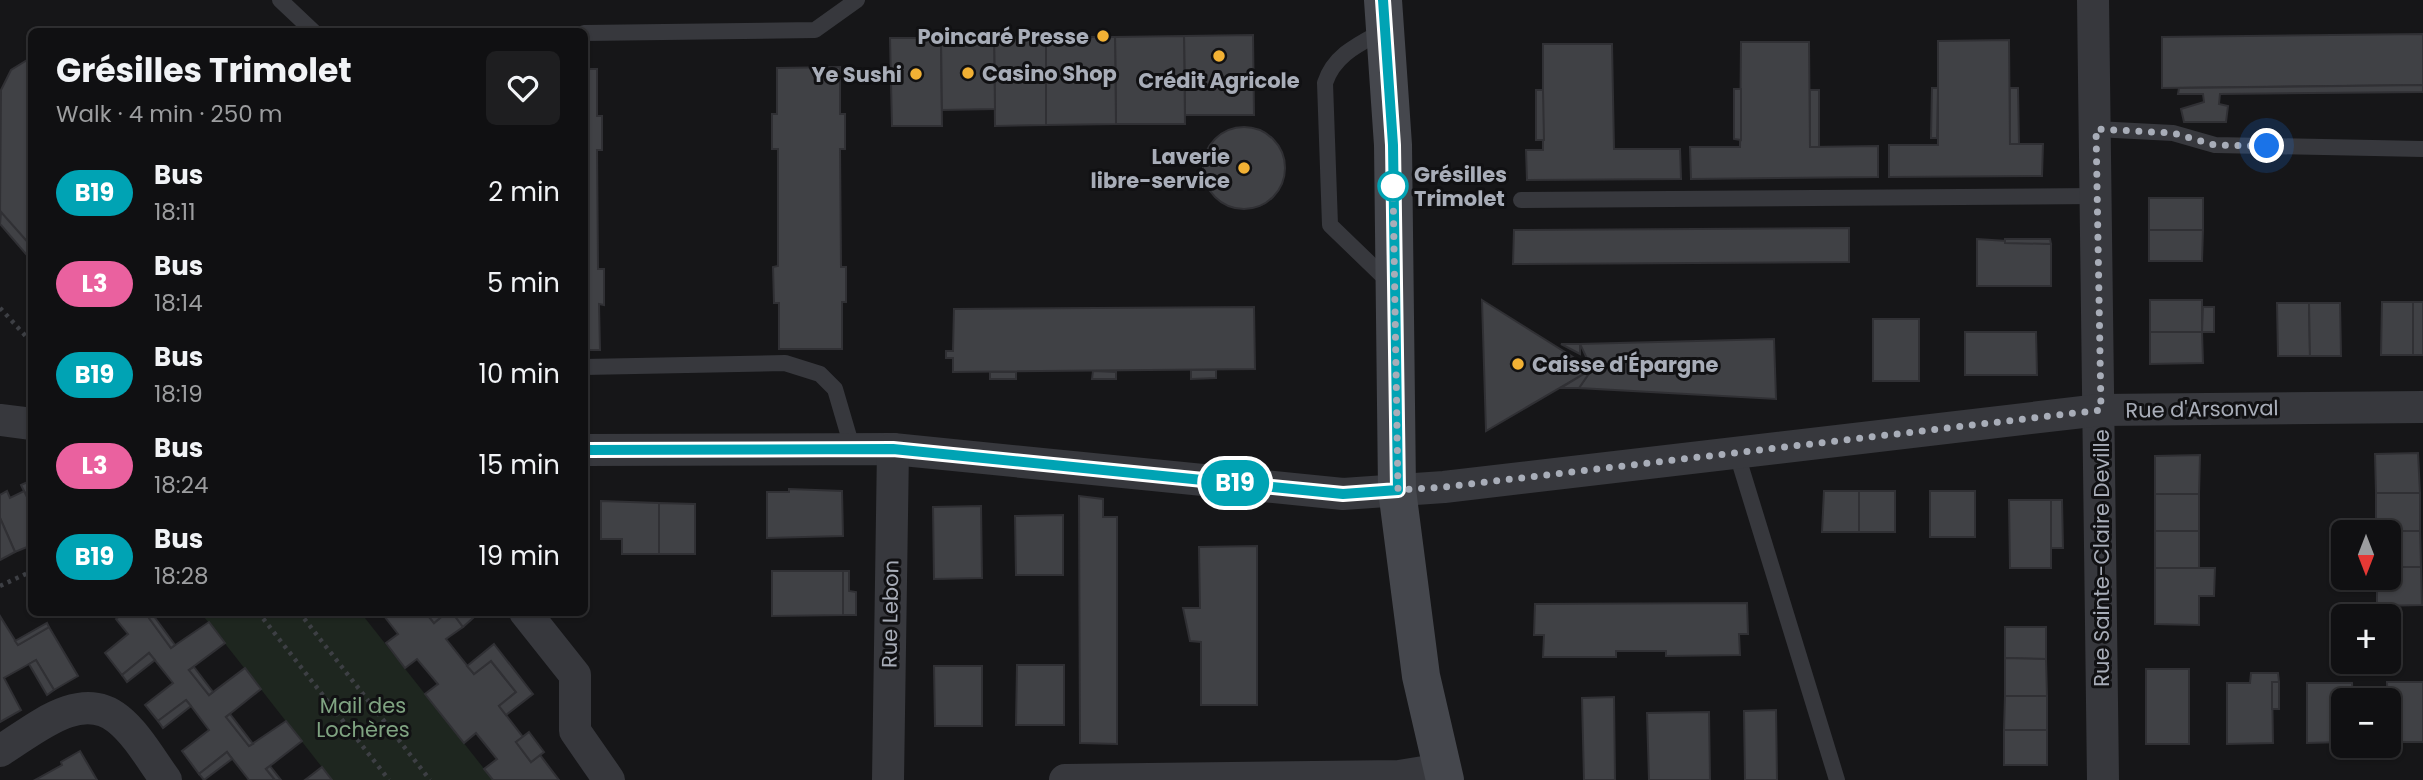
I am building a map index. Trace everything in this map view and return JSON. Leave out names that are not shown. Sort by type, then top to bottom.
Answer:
[{"type":"main road","points":[[1384,15],[1393,145],[1398,490],[1420,676],[1444,775]]},
{"type":"street","name":"Rue Sainte-Claire Deville","points":[[2093,0],[2101,410],[2103,780]]},
{"type":"street","name":"Rue d'Arsonval","points":[[588,450],[852,447],[893,449],[1343,494],[1444,487],[2101,410],[2423,407]]},
{"type":"street","points":[[0,420],[28,424]]},
{"type":"street","name":"Rue Lebon","points":[[888,780],[893,449]]},
{"type":"street","points":[[528,616],[575,675],[575,731],[609,780]]},
{"type":"street","points":[[0,751],[67,711],[94,707],[118,719],[166,780]]},
{"type":"street","points":[[1065,780],[1444,775]]},
{"type":"lane","points":[[280,0],[310,28]]},
{"type":"lane","points":[[588,33],[815,30],[856,0]]},
{"type":"lane","points":[[1384,15],[1330,68],[1325,83],[1331,225],[1395,289]]},
{"type":"lane","points":[[2096,129],[2173,133],[2215,145],[2423,149]]},
{"type":"lane","points":[[1521,200],[2096,196]]},
{"type":"lane","points":[[588,367],[785,363],[820,374],[835,389],[852,447]]},
{"type":"lane","points":[[1736,451],[1837,780]]},
{"type":"path","points":[[0,308],[28,339]]},
{"type":"path","points":[[0,586],[28,574]]},
{"type":"path","points":[[261,616],[389,780]]},
{"type":"path","points":[[302,616],[430,780]]},
{"type":"green space","name":"Mail des Lochères","points":[[203,616],[363,616],[493,780],[332,780]]},
{"type":"building","points":[[2423,34],[2423,85],[2162,88],[2162,37]]},
{"type":"building","name":"Crédit Agricole","points":[[1253,35],[1254,115],[1185,115],[1184,36]]},
{"type":"building","points":[[1184,36],[1185,124],[1116,124],[1115,37]]},
{"type":"building","points":[[1046,37],[1115,37],[1116,124],[1046,125]]},
{"type":"building","points":[[1046,37],[1046,125],[995,126],[994,38]]},
{"type":"building","name":"Ye Sushi","points":[[890,38],[941,38],[942,126],[892,126]]},
{"type":"building","name":"Casino Shop","points":[[941,38],[994,38],[995,109],[942,110]]},
{"type":"building","points":[[2009,40],[2010,144],[2043,144],[2042,176],[1889,177],[1889,145],[1938,145],[1938,41]]},
{"type":"building","points":[[1741,42],[1809,42],[1810,147],[1878,146],[1878,177],[1691,179],[1690,147],[1740,147]]},
{"type":"building","points":[[1543,44],[1612,44],[1614,149],[1680,149],[1681,179],[1527,180],[1526,150],[1543,150]]},
{"type":"building","points":[[28,59],[28,243],[0,213],[1,90],[11,70]]},
{"type":"building","points":[[840,67],[840,114],[845,114],[845,149],[840,149],[841,267],[846,267],[846,302],[842,302],[842,349],[779,349],[779,303],[774,303],[773,267],[778,266],[778,149],[772,149],[772,114],[777,114],[777,68]]},
{"type":"building","points":[[588,69],[597,69],[597,116],[602,116],[602,150],[597,150],[598,269],[604,269],[604,305],[599,304],[600,350],[588,350]]},
{"type":"building","points":[[2423,85],[2423,92],[2220,94],[2219,104],[2228,106],[2226,122],[2184,122],[2181,109],[2204,102],[2203,94],[2178,94],[2179,88]]},
{"type":"building","points":[[1932,88],[1938,88],[1937,138],[1931,138]]},
{"type":"building","points":[[2010,88],[2018,88],[2019,144],[2010,144]]},
{"type":"building","points":[[1734,89],[1741,89],[1741,140],[1734,139]]},
{"type":"building","points":[[1536,90],[1543,90],[1544,140],[1536,140]]},
{"type":"building","points":[[1810,90],[1819,90],[1819,147],[1810,147]]},
{"type":"building","name":"Laverie libre-service","points":[[1236,127],[1252,127],[1267,133],[1279,145],[1285,168],[1279,191],[1267,203],[1252,209],[1236,209],[1221,203],[1209,191],[1203,176],[1203,160],[1209,145],[1221,133]]},
{"type":"building","points":[[2149,198],[2203,198],[2203,230],[2149,230]]},
{"type":"building","points":[[1,212],[28,242],[28,256],[0,224]]},
{"type":"building","points":[[1849,228],[1849,262],[1513,264],[1514,230]]},
{"type":"building","points":[[2149,230],[2203,230],[2202,261],[2149,261]]},
{"type":"building","points":[[1977,239],[2051,244],[2051,286],[1977,286]]},
{"type":"building","points":[[2005,239],[2050,239],[2051,244],[2005,243]]},
{"type":"building","points":[[1482,300],[1592,369],[1486,431]]},
{"type":"building","points":[[2150,300],[2202,300],[2202,332],[2150,332]]},
{"type":"building","points":[[2382,302],[2413,302],[2413,355],[2381,355]]},
{"type":"building","points":[[2413,302],[2423,302],[2423,355],[2413,355]]},
{"type":"building","points":[[2277,303],[2309,303],[2310,356],[2278,356]]},
{"type":"building","points":[[2309,303],[2340,303],[2341,356],[2310,356]]},
{"type":"building","points":[[1254,307],[1255,369],[953,372],[953,358],[946,358],[946,351],[953,351],[954,309]]},
{"type":"building","points":[[2203,307],[2214,307],[2214,332],[2202,332]]},
{"type":"building","points":[[1873,319],[1919,319],[1919,381],[1873,381]]},
{"type":"building","points":[[1965,332],[2036,332],[2037,375],[1965,375]]},
{"type":"building","points":[[2150,332],[2202,332],[2203,363],[2150,364]]},
{"type":"building","points":[[1774,339],[1776,399],[1579,388],[1592,369],[1580,344]]},
{"type":"building","points":[[1561,344],[1580,344],[1580,354]]},
{"type":"building","points":[[1592,369],[1579,388],[1561,388]]},
{"type":"building","points":[[1191,370],[1216,370],[1216,378],[1191,379]]},
{"type":"building","points":[[1093,371],[1116,372],[1116,379],[1092,379]]},
{"type":"building","points":[[990,372],[1016,372],[1016,379],[990,379]]},
{"type":"building","points":[[2418,453],[2420,493],[2376,493],[2375,454]]},
{"type":"building","points":[[2200,455],[2199,494],[2155,494],[2155,456]]},
{"type":"building","points":[[28,482],[28,499],[21,485]]},
{"type":"building","points":[[789,489],[842,491],[843,536],[767,538],[767,492],[789,492]]},
{"type":"building","points":[[7,491],[10,498],[24,491],[28,499],[28,547],[15,552],[0,518],[0,495]]},
{"type":"building","points":[[1824,491],[1859,491],[1859,532],[1822,532]]},
{"type":"building","points":[[1859,491],[1895,491],[1895,532],[1859,532]]},
{"type":"building","points":[[1930,491],[1975,491],[1975,537],[1930,537]]},
{"type":"building","points":[[2376,493],[2420,493],[2420,531],[2401,531],[2401,520],[2376,520]]},
{"type":"building","points":[[2155,494],[2199,494],[2199,531],[2155,531]]},
{"type":"building","points":[[1079,496],[1103,499],[1103,517],[1117,517],[1117,744],[1080,743]]},
{"type":"building","points":[[2009,500],[2051,500],[2051,568],[2010,568]]},
{"type":"building","points":[[2051,500],[2062,500],[2063,548],[2051,548]]},
{"type":"building","points":[[601,501],[659,503],[659,554],[622,554],[622,539],[601,539]]},
{"type":"building","points":[[659,503],[695,504],[695,554],[659,554]]},
{"type":"building","points":[[981,506],[982,578],[934,579],[933,507]]},
{"type":"building","points":[[1063,515],[1063,575],[1016,575],[1015,516]]},
{"type":"building","points":[[0,518],[15,552],[0,560]]},
{"type":"building","points":[[2155,531],[2199,531],[2199,568],[2155,568]]},
{"type":"building","points":[[2401,531],[2420,531],[2421,567],[2401,567]]},
{"type":"building","points":[[1257,546],[1257,705],[1201,705],[1201,642],[1190,641],[1183,608],[1200,608],[1199,547]]},
{"type":"building","points":[[2401,567],[2421,567],[2422,605],[2377,604],[2377,590],[2401,590]]},
{"type":"building","points":[[2155,568],[2215,568],[2214,596],[2199,596],[2199,625],[2155,624]]},
{"type":"building","points":[[772,571],[843,571],[843,615],[772,616]]},
{"type":"building","points":[[843,571],[849,571],[849,591],[856,592],[856,615],[843,615]]},
{"type":"building","points":[[1747,603],[1748,634],[1739,634],[1740,655],[1666,656],[1666,651],[1616,651],[1616,657],[1543,657],[1544,635],[1534,635],[1535,604]]},
{"type":"building","points":[[0,616],[18,645],[49,627],[78,676],[54,690],[36,660],[4,678],[21,710],[0,722]]},
{"type":"building","points":[[119,616],[151,616],[149,618],[171,648],[209,622],[225,643],[189,670],[209,695],[245,668],[261,689],[226,717],[249,746],[286,721],[302,741],[266,769],[275,780],[249,780],[227,752],[199,774],[182,751],[209,730],[186,700],[158,721],[145,705],[173,683],[149,653],[122,675],[105,653],[128,634],[116,619]]},
{"type":"building","points":[[154,616],[175,645],[171,648],[149,618]]},
{"type":"building","points":[[384,616],[428,616],[434,623],[442,616],[455,616],[463,627],[446,639],[474,674],[491,661],[516,692],[499,706],[523,737],[516,742],[531,762],[540,755],[559,780],[493,780],[484,769],[497,759],[476,733],[464,743],[425,694],[438,684],[417,659],[405,668],[386,643],[398,634]]},
{"type":"building","points":[[429,616],[442,616],[434,623]]},
{"type":"building","points":[[455,616],[472,616],[473,618],[463,627]]},
{"type":"building","points":[[47,623],[49,627],[18,645],[15,641]]},
{"type":"building","points":[[2005,627],[2046,627],[2046,659],[2005,658]]},
{"type":"building","points":[[494,644],[533,694],[506,715],[499,706],[516,692],[491,661],[474,674],[467,666]]},
{"type":"building","points":[[149,653],[155,660],[127,682],[122,675]]},
{"type":"building","points":[[2005,658],[2046,659],[2047,696],[2005,696]]},
{"type":"building","points":[[36,660],[54,690],[47,695],[29,664]]},
{"type":"building","points":[[1017,665],[1064,665],[1064,725],[1016,725]]},
{"type":"building","points":[[934,666],[982,666],[982,726],[935,726]]},
{"type":"building","points":[[194,667],[213,692],[209,695],[189,670]]},
{"type":"building","points":[[2146,669],[2189,669],[2189,744],[2146,744]]},
{"type":"building","points":[[2251,673],[2278,673],[2279,682],[2272,682],[2273,743],[2227,744],[2227,683],[2250,683]]},
{"type":"building","points":[[2272,682],[2279,682],[2279,709],[2272,709]]},
{"type":"building","points":[[2387,682],[2423,682],[2423,742],[2401,742],[2401,688],[2387,688]]},
{"type":"building","points":[[2307,683],[2352,683],[2352,688],[2331,688],[2331,742],[2307,743]]},
{"type":"building","points":[[2005,696],[2047,696],[2047,730],[2004,730]]},
{"type":"building","points":[[1614,697],[1615,780],[1584,780],[1582,698]]},
{"type":"building","points":[[186,700],[191,706],[163,728],[158,721]]},
{"type":"building","points":[[1776,710],[1777,780],[1745,780],[1744,711]]},
{"type":"building","points":[[1709,712],[1710,780],[1649,780],[1647,713]]},
{"type":"building","points":[[230,714],[253,744],[249,746],[226,717]]},
{"type":"building","points":[[2004,730],[2047,730],[2047,765],[2004,765]]},
{"type":"building","points":[[529,732],[544,752],[531,762],[516,742]]},
{"type":"building","points":[[80,751],[97,780],[35,780],[62,765],[61,762]]},
{"type":"building","points":[[227,752],[232,759],[204,780],[199,774]]},
{"type":"building","points":[[270,766],[281,780],[275,780],[266,769]]},
{"type":"building","points":[[322,767],[332,780],[305,780]]},
{"type":"bus line","name":"B19","points":[[588,450],[852,447],[893,449],[1343,494],[1398,490],[1393,145],[1383,0]]},
{"type":"place","name":"Poincaré Presse","points":[[1103,36]]},
{"type":"place","name":"Crédit Agricole","points":[[1219,56]]},
{"type":"place","name":"Casino Shop","points":[[968,73]]},
{"type":"place","name":"Ye Sushi","points":[[916,74]]},
{"type":"place","name":"Laverie libre-service","points":[[1244,168]]},
{"type":"place","name":"Grésilles Trimolet","points":[[1393,186]]},
{"type":"place","name":"Caisse d'Épargne","points":[[1518,364]]},
{"type":"route","points":[[1393,186],[1398,490],[1444,487],[2101,410],[2096,129],[2173,133],[2215,145],[2267,146]]}]
